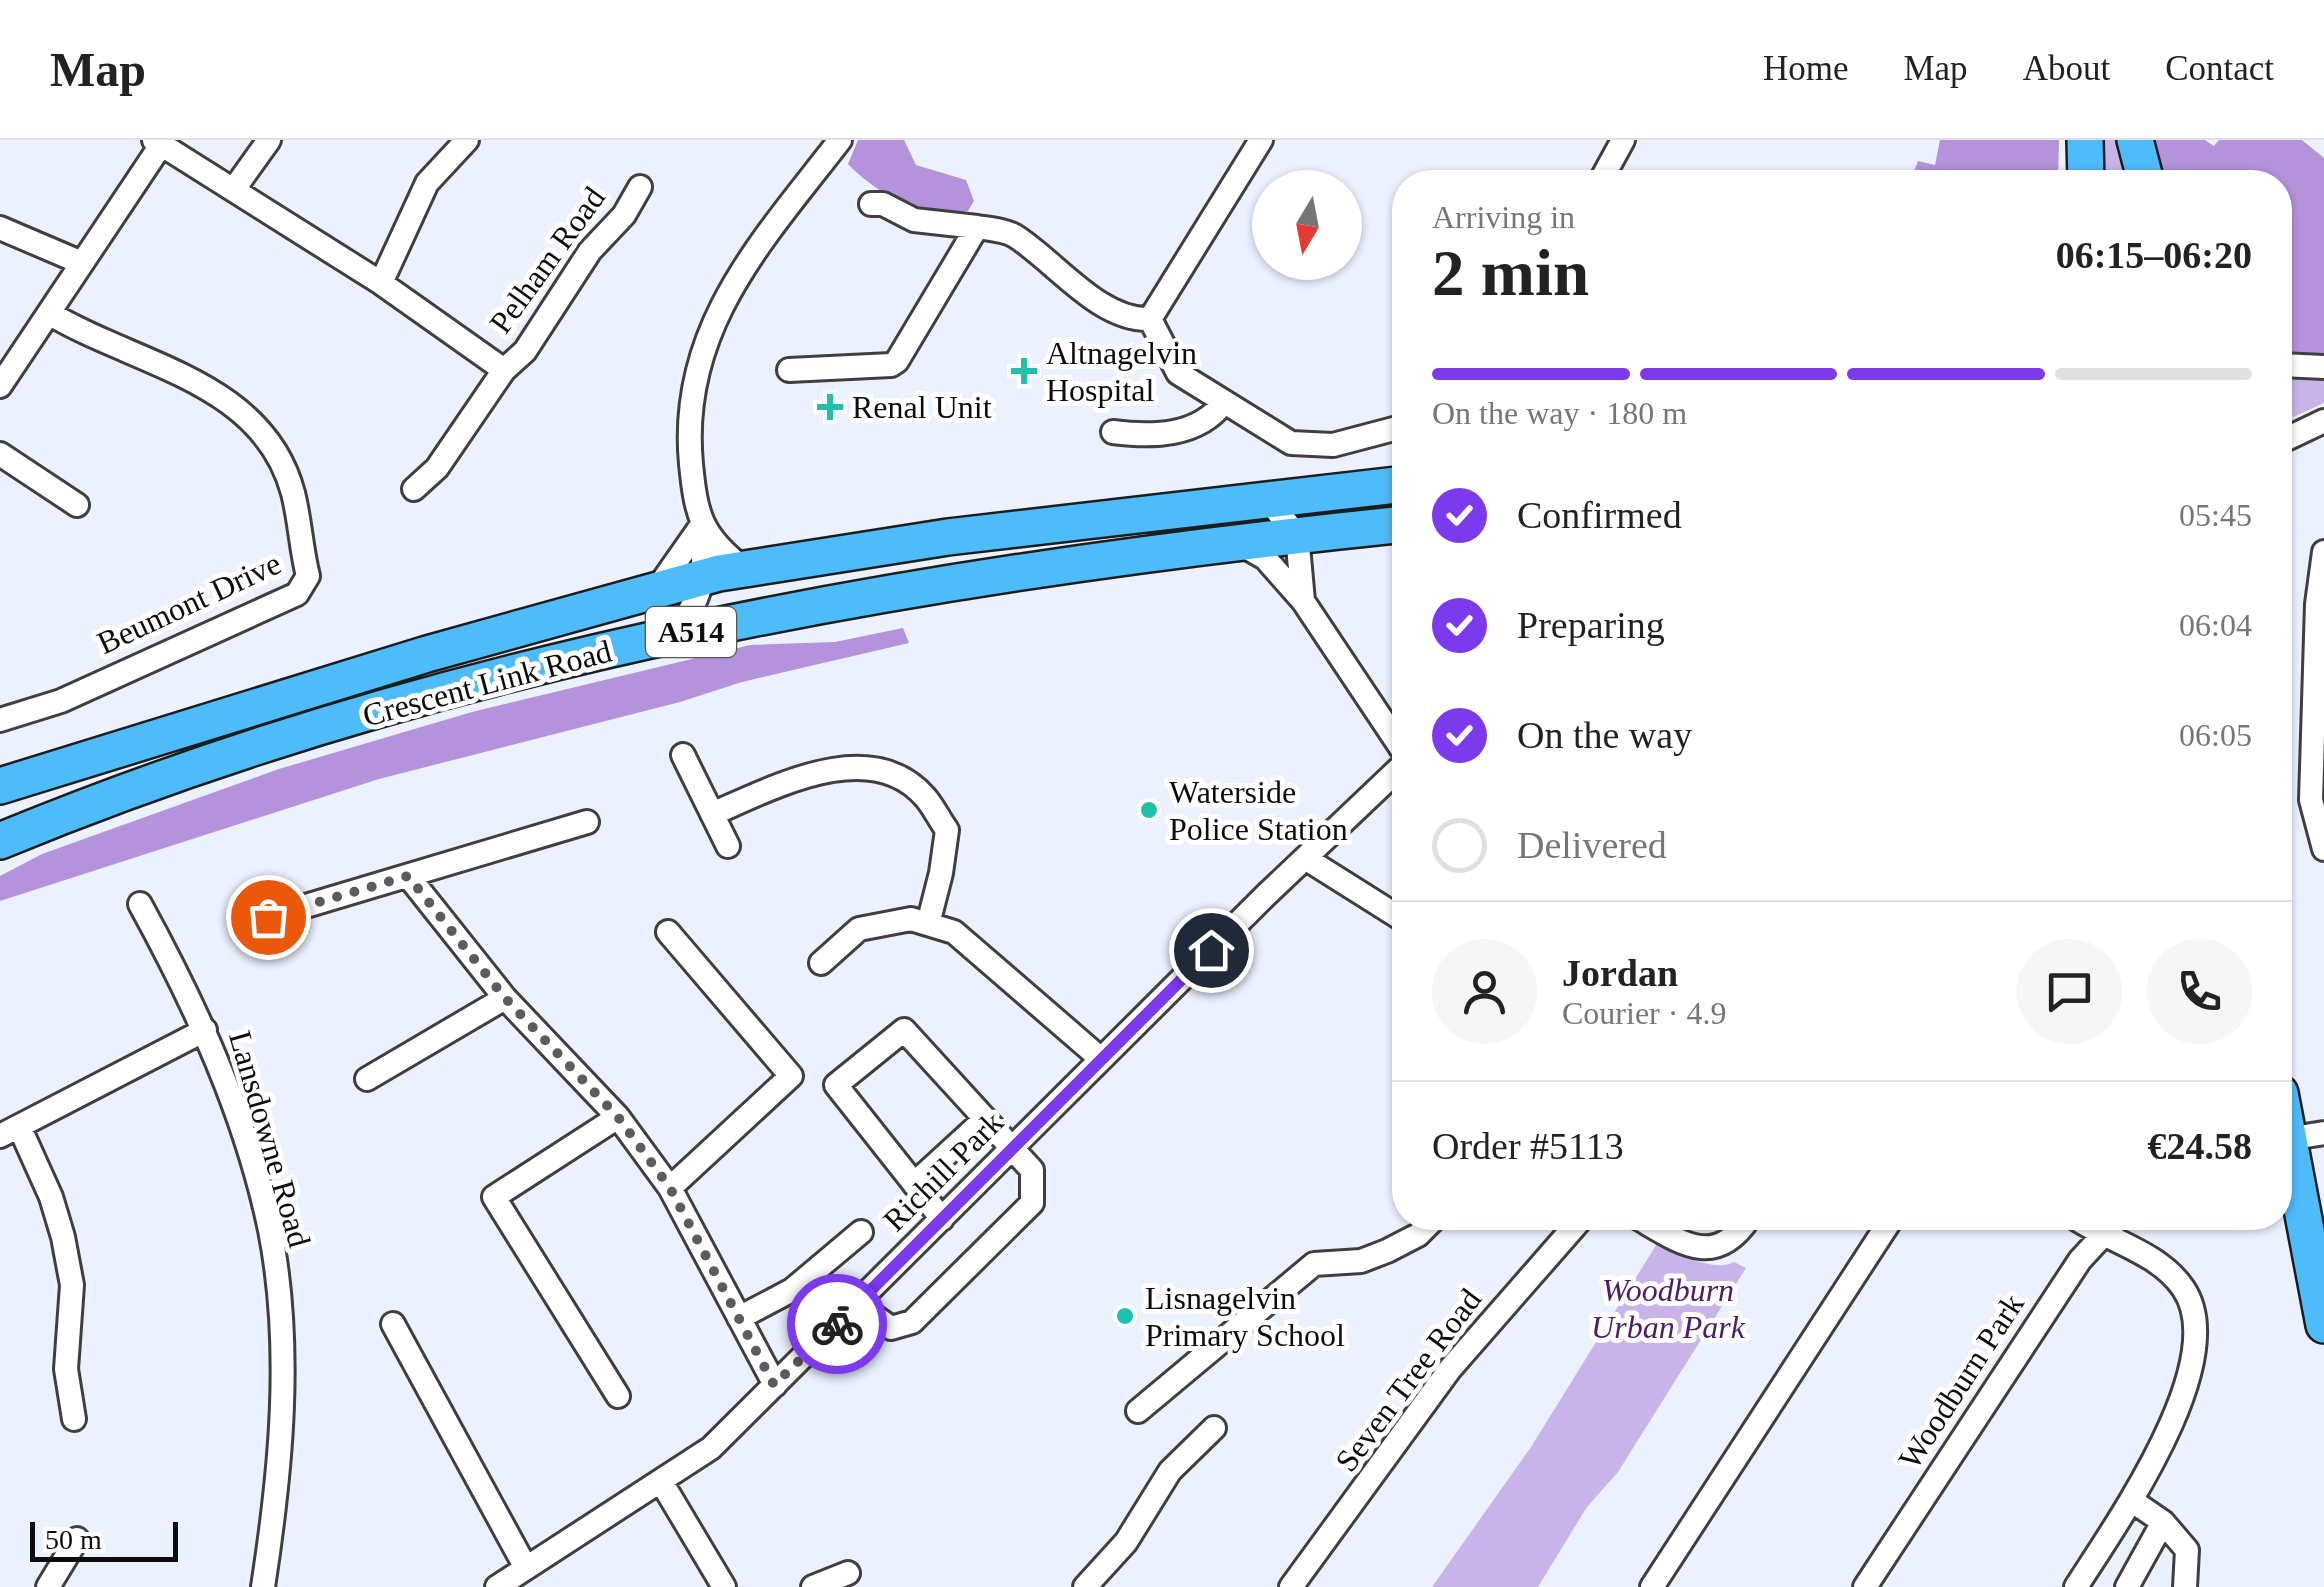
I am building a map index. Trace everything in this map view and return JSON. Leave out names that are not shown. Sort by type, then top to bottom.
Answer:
[{"type":"highway","points":[[2085,140],[2086,170]]},
{"type":"highway","points":[[2135,140],[2143,170]]},
{"type":"highway","name":"Crescent Link Road","points":[[0,786],[162,733],[659,586],[743,568],[948,537],[1392,485]]},
{"type":"highway","name":"Crescent Link Road","points":[[0,841],[79,808],[526,666],[904,587],[1392,525]]},
{"type":"highway","points":[[2292,1170],[2314,1252],[2324,1325]]},
{"type":"street","points":[[234,190],[269,140]]},
{"type":"street","points":[[381,282],[427,183],[467,140]]},
{"type":"street","points":[[672,636],[700,598],[706,577],[689,416],[708,330],[738,276],[840,140]]},
{"type":"street","points":[[1150,319],[1261,140]]},
{"type":"street","points":[[1609,170],[1623,140]]},
{"type":"street","name":"Pelham Road","points":[[0,386],[157,143],[381,282],[504,370]]},
{"type":"street","name":"Pelham Road","points":[[414,488],[437,468],[504,370],[524,351],[590,250],[624,216],[640,186]]},
{"type":"street","points":[[872,204],[883,204],[914,220],[1012,234],[1106,304],[1132,320],[1150,319]]},
{"type":"street","points":[[790,370],[892,365],[976,227]]},
{"type":"street","points":[[0,228],[82,263]]},
{"type":"street","name":"Beumont Drive","points":[[0,720],[61,701],[297,594],[308,576],[293,491],[276,455],[231,403],[199,380],[86,336],[49,313]]},
{"type":"street","points":[[1150,319],[1170,365],[1291,443],[1333,446],[1392,430]]},
{"type":"street","points":[[2292,366],[2324,367]]},
{"type":"street","points":[[1113,432],[1157,434],[1190,428],[1215,414],[1224,402]]},
{"type":"street","points":[[2292,436],[2324,421]]},
{"type":"street","points":[[0,454],[77,505]]},
{"type":"street","points":[[1267,499],[1297,535],[1303,601]]},
{"type":"street","points":[[702,528],[743,568]]},
{"type":"street","points":[[659,586],[702,528]]},
{"type":"street","points":[[1240,544],[1264,558],[1303,601],[1392,734]]},
{"type":"street","points":[[2324,552],[2318,604],[2312,800],[2324,849]]},
{"type":"street","points":[[683,755],[728,846]]},
{"type":"street","points":[[712,814],[804,775],[851,768],[888,774],[907,783],[924,795],[946,830],[942,874],[928,924]]},
{"type":"street","name":"Richill Park","points":[[497,1587],[711,1448],[1392,775]]},
{"type":"street","points":[[268,917],[587,822]]},
{"type":"street","points":[[1304,858],[1392,912]]},
{"type":"street","points":[[408,876],[505,998],[618,1117],[670,1188],[774,1385]]},
{"type":"street","name":"Lansdowne Road","points":[[140,904],[206,1030],[270,1229],[277,1290],[282,1434],[264,1587]]},
{"type":"street","points":[[821,963],[859,929],[911,918],[954,932],[1101,1059]]},
{"type":"street","points":[[668,932],[791,1076],[670,1188]]},
{"type":"street","points":[[367,1078],[505,998]]},
{"type":"street","points":[[74,1419],[66,1369],[72,1286],[63,1238],[51,1197],[10,1131],[206,1030]]},
{"type":"street","points":[[857,1304],[891,1328],[912,1322],[1032,1204],[1032,1170],[904,1030],[836,1085],[942,1218]]},
{"type":"street","points":[[618,1117],[494,1196],[618,1396]]},
{"type":"street","points":[[914,1184],[985,1119]]},
{"type":"street","points":[[2292,1139],[2324,1133]]},
{"type":"street","points":[[945,1155],[975,1185]]},
{"type":"street","points":[[1138,1411],[1314,1264],[1361,1262],[1423,1230]]},
{"type":"street","name":"Seven Tree Road","points":[[1291,1587],[1450,1370],[1572,1230]]},
{"type":"street","points":[[1660,1230],[1688,1245],[1715,1248],[1735,1240],[1741,1230]]},
{"type":"street","points":[[1652,1587],[1884,1230]]},
{"type":"street","name":"Woodburn Park","points":[[1865,1587],[2080,1260],[2107,1230]]},
{"type":"street","points":[[2076,1587],[2131,1500],[2194,1362],[2194,1312],[2183,1287],[2118,1230]]},
{"type":"street","points":[[739,1318],[792,1290],[861,1232]]},
{"type":"street","points":[[393,1324],[526,1568]]},
{"type":"street","points":[[1084,1587],[1126,1542],[1170,1471],[1214,1428]]},
{"type":"street","points":[[662,1483],[724,1587]]},
{"type":"street","points":[[2131,1500],[2163,1522],[2187,1550],[2185,1587]]},
{"type":"street","points":[[2126,1587],[2163,1522]]},
{"type":"street","points":[[48,1587],[77,1539]]},
{"type":"street","points":[[813,1587],[848,1573]]},
{"type":"green space","points":[[2100,140],[2120,140],[2129,170],[2101,170]]},
{"type":"green space","points":[[2324,377],[2324,403],[2292,418],[2292,378]]},
{"type":"green space","name":"Woodburn Urban Park","points":[[1658,1242],[1706,1263],[1734,1262],[1746,1268],[1618,1472],[1587,1507],[1538,1587],[1432,1587],[1531,1447]]},
{"type":"shaded area","points":[[858,140],[904,140],[916,165],[966,180],[974,201],[968,211],[935,212],[888,195],[848,164]]},
{"type":"shaded area","points":[[1940,140],[2059,140],[2058,170],[1915,170],[1918,161],[1935,165]]},
{"type":"shaded area","points":[[2155,140],[2205,140],[2214,146],[2219,140],[2302,140],[2324,158],[2324,353],[2292,353],[2292,170],[2162,170]]},
{"type":"shaded area","points":[[903,628],[909,643],[742,682],[680,702],[379,779],[0,901],[0,876],[42,854],[279,769],[472,712],[750,645],[835,642]]},
{"type":"way so far","points":[[268,917],[408,876],[505,998],[618,1117],[670,1188],[774,1385],[837,1324]]},
{"type":"place","name":"Altnagelvin Hospital","points":[[1024,371]]},
{"type":"place","name":"Renal Unit","points":[[830,407]]},
{"type":"place","name":"Waterside Police Station","points":[[1149,810]]},
{"type":"place","name":"Lisnagelvin Primary School","points":[[1125,1316]]},
{"type":"route","points":[[837,1324],[1211,950]]}]
